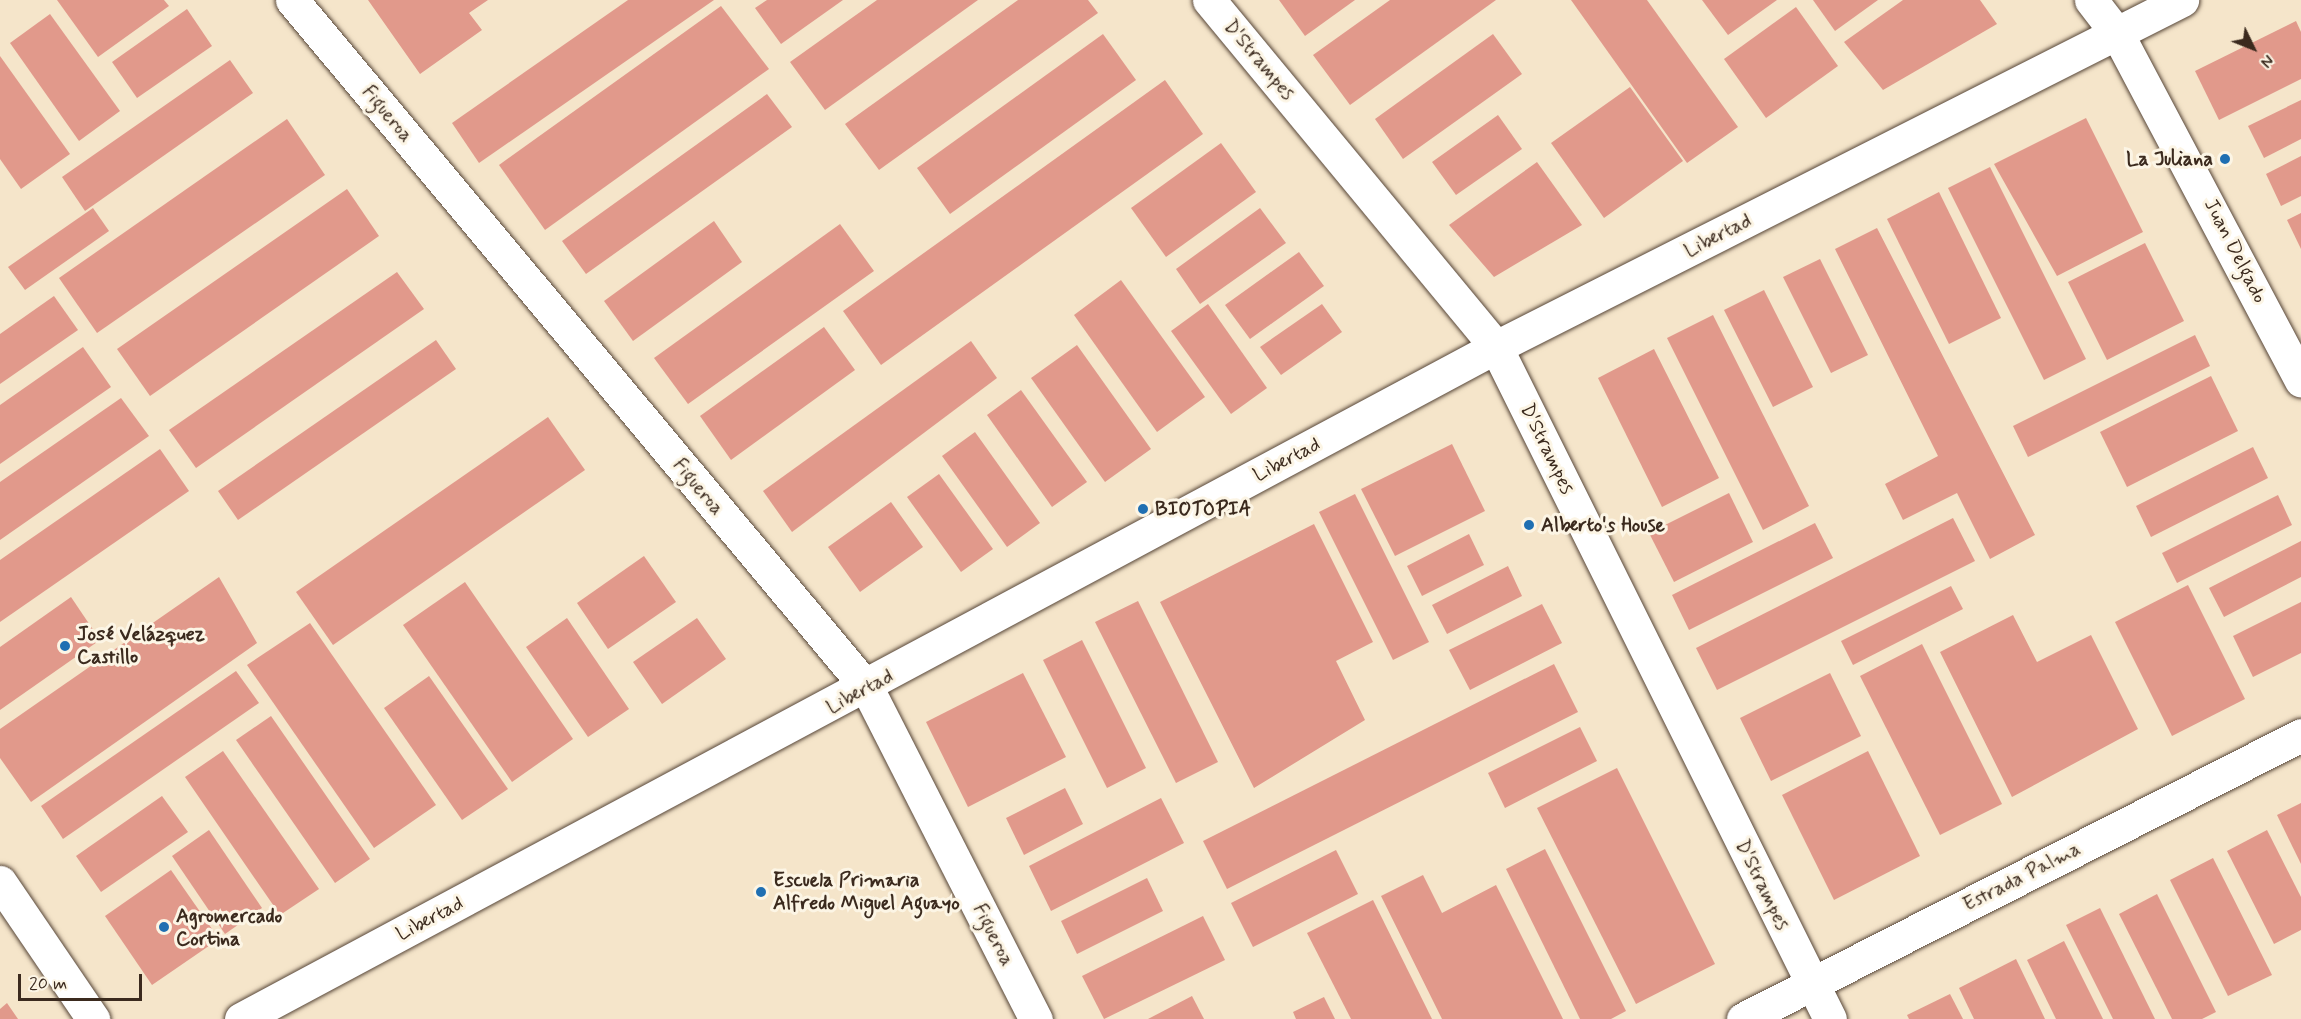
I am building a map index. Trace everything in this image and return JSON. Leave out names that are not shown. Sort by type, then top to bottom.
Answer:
[{"type":"street","name":"Figueroa","points":[[291,0],[867,688],[1036,1019]]},
{"type":"street","name":"D'Strampes","points":[[1209,0],[1496,347],[1830,1019]]},
{"type":"street","name":"Juan Delgado","points":[[2091,0],[2118,35],[2301,380]]},
{"type":"street","name":"Libertad","points":[[241,1019],[867,688],[1496,347],[2118,35],[2182,0]]},
{"type":"street","name":"Estrada Palma","points":[[1743,1019],[2301,735]]},
{"type":"street","points":[[0,882],[93,1019]]},
{"type":"building","points":[[57,0],[164,0],[169,6],[98,57]]},
{"type":"building","points":[[368,0],[488,0],[469,13],[482,30],[420,74]]},
{"type":"building","points":[[628,0],[714,0],[479,163],[452,123]]},
{"type":"building","points":[[767,0],[843,0],[781,44],[755,8]]},
{"type":"building","points":[[877,0],[978,0],[825,110],[790,62]]},
{"type":"building","points":[[1018,0],[1088,0],[1098,13],[879,170],[845,124]]},
{"type":"building","points":[[1279,0],[1355,0],[1305,36]]},
{"type":"building","points":[[1390,0],[1496,0],[1350,105],[1313,55]]},
{"type":"building","points":[[1571,0],[1647,0],[1738,127],[1687,163]]},
{"type":"building","points":[[1702,0],[1777,0],[1728,35]]},
{"type":"building","points":[[1813,0],[1878,0],[1835,31]]},
{"type":"building","points":[[1903,0],[1980,0],[1997,24],[1883,90],[1844,42]]},
{"type":"building","points":[[721,6],[769,69],[545,230],[499,165]]},
{"type":"building","points":[[1796,7],[1838,66],[1766,118],[1724,59]]},
{"type":"building","points":[[187,9],[212,46],[137,98],[112,62]]},
{"type":"building","points":[[50,14],[120,111],[79,141],[10,43]]},
{"type":"building","points":[[2296,21],[2301,32],[2301,79],[2219,120],[2195,71]]},
{"type":"building","points":[[1103,34],[1136,80],[950,214],[917,168]]},
{"type":"building","points":[[1493,34],[1522,74],[1403,159],[1375,119]]},
{"type":"building","points":[[0,56],[70,154],[21,189],[0,159]]},
{"type":"building","points":[[230,60],[253,93],[85,211],[62,177]]},
{"type":"building","points":[[1165,80],[1203,134],[881,365],[843,311]]},
{"type":"building","points":[[1630,87],[1683,161],[1604,218],[1551,143]]},
{"type":"building","points":[[767,94],[792,127],[586,274],[562,241]]},
{"type":"building","points":[[2301,100],[2301,139],[2264,158],[2248,126]]},
{"type":"building","points":[[1498,115],[1522,149],[1456,195],[1432,162]]},
{"type":"building","points":[[2086,118],[2143,232],[2057,276],[1994,164]]},
{"type":"building","points":[[287,119],[325,175],[97,333],[59,278]]},
{"type":"building","points":[[1221,143],[1256,192],[1166,257],[1131,208]]},
{"type":"building","points":[[2301,156],[2301,196],[2281,206],[2266,174]]},
{"type":"building","points":[[1537,162],[1582,225],[1494,277],[1449,225]]},
{"type":"building","points":[[1990,167],[2086,359],[2044,380],[1948,188]]},
{"type":"building","points":[[347,189],[379,236],[150,396],[117,349]]},
{"type":"building","points":[[1939,192],[2001,318],[1949,344],[1887,219]]},
{"type":"building","points":[[93,208],[109,231],[25,290],[8,267]]},
{"type":"building","points":[[1260,208],[1286,243],[1200,304],[1176,269]]},
{"type":"building","points":[[2301,213],[2301,249],[2287,220]]},
{"type":"building","points":[[714,221],[742,262],[633,341],[604,301]]},
{"type":"building","points":[[840,224],[874,271],[688,404],[654,358]]},
{"type":"building","points":[[1877,228],[2035,535],[1990,559],[1957,493],[1903,520],[1885,484],[1938,456],[1835,249]]},
{"type":"building","points":[[2145,243],[2184,321],[2107,360],[2068,282]]},
{"type":"building","points":[[1299,252],[1324,286],[1250,339],[1225,305]]},
{"type":"building","points":[[1820,259],[1868,355],[1831,373],[1783,277]]},
{"type":"building","points":[[397,272],[424,309],[196,468],[169,430]]},
{"type":"building","points":[[1121,280],[1205,397],[1157,432],[1074,315]]},
{"type":"building","points":[[1764,290],[1813,387],[1773,407],[1724,310]]},
{"type":"building","points":[[54,296],[78,330],[0,384],[0,334]]},
{"type":"building","points":[[1208,304],[1267,388],[1231,414],[1171,331]]},
{"type":"building","points":[[1322,304],[1342,332],[1281,375],[1260,347]]},
{"type":"building","points":[[1713,315],[1809,506],[1763,530],[1667,338]]},
{"type":"building","points":[[824,327],[855,370],[731,460],[700,416]]},
{"type":"building","points":[[2195,335],[2210,366],[2028,457],[2013,426]]},
{"type":"building","points":[[436,340],[456,369],[238,520],[218,491]]},
{"type":"building","points":[[971,341],[997,378],[792,532],[763,491]]},
{"type":"building","points":[[1077,345],[1151,449],[1105,482],[1031,378]]},
{"type":"building","points":[[83,347],[111,387],[0,464],[0,405]]},
{"type":"building","points":[[1654,349],[1719,478],[1662,507],[1598,378]]},
{"type":"building","points":[[2211,376],[2238,431],[2127,487],[2100,432]]},
{"type":"building","points":[[1021,390],[1087,482],[1052,507],[987,415]]},
{"type":"building","points":[[121,398],[149,436],[0,540],[0,482]]},
{"type":"building","points":[[548,417],[585,470],[333,645],[296,592]]},
{"type":"building","points":[[975,432],[1040,523],[1007,547],[942,456]]},
{"type":"building","points":[[1452,444],[1485,511],[1395,556],[1361,489]]},
{"type":"building","points":[[2253,447],[2268,478],[2151,537],[2136,506]]},
{"type":"building","points":[[160,449],[189,491],[0,622],[0,560]]},
{"type":"building","points":[[939,474],[993,549],[961,572],[907,497]]},
{"type":"building","points":[[1729,493],[1753,542],[1674,582],[1649,533]]},
{"type":"building","points":[[1355,494],[1429,642],[1393,660],[1319,512]]},
{"type":"building","points":[[2278,495],[2292,525],[2177,583],[2162,553]]},
{"type":"building","points":[[891,502],[923,547],[860,592],[828,547]]},
{"type":"building","points":[[1953,518],[1975,561],[1717,690],[1696,648]]},
{"type":"building","points":[[1815,523],[1833,558],[1689,630],[1672,595]]},
{"type":"building","points":[[1314,524],[1373,642],[1336,661],[1365,720],[1254,788],[1160,602]]},
{"type":"building","points":[[1469,534],[1484,565],[1422,596],[1407,566]]},
{"type":"building","points":[[2301,541],[2301,577],[2224,617],[2209,588]]},
{"type":"building","points":[[644,556],[676,602],[608,649],[577,603]]},
{"type":"building","points":[[1508,566],[1522,596],[1447,634],[1432,605]]},
{"type":"building","points":[[219,577],[257,643],[31,802],[0,758],[0,729]]},
{"type":"building","points":[[465,582],[573,739],[512,782],[403,625]]},
{"type":"building","points":[[2188,585],[2245,699],[2172,736],[2115,622]]},
{"type":"building","points":[[1951,586],[1963,609],[1853,665],[1841,641]]},
{"type":"building","points":[[71,597],[100,640],[0,710],[0,647]]},
{"type":"building","points":[[1138,601],[1218,762],[1176,783],[1095,622]]},
{"type":"building","points":[[2301,602],[2301,653],[2253,677],[2233,636]]},
{"type":"building","points":[[1542,604],[1562,643],[1470,690],[1449,650]]},
{"type":"building","points":[[2013,615],[2037,662],[2091,635],[2138,729],[2012,797],[1940,652]]},
{"type":"building","points":[[567,618],[629,709],[588,737],[526,647]]},
{"type":"building","points":[[697,618],[726,659],[662,704],[633,662]]},
{"type":"building","points":[[310,623],[436,805],[374,848],[247,665]]},
{"type":"building","points":[[1082,640],[1146,768],[1107,788],[1043,660]]},
{"type":"building","points":[[1922,644],[2002,804],[1940,835],[1860,676]]},
{"type":"building","points":[[1554,664],[1578,712],[1227,889],[1203,841]]},
{"type":"building","points":[[236,671],[259,703],[63,839],[41,806]]},
{"type":"building","points":[[1023,673],[1066,757],[968,807],[926,722]]},
{"type":"building","points":[[1830,673],[1861,736],[1771,781],[1740,718]]},
{"type":"building","points":[[429,676],[508,789],[462,820],[384,708]]},
{"type":"building","points":[[271,716],[370,859],[335,883],[236,740]]},
{"type":"building","points":[[1580,727],[1597,761],[1505,808],[1488,773]]},
{"type":"building","points":[[223,751],[319,889],[280,915],[185,777]]},
{"type":"building","points":[[1868,751],[1920,856],[1834,900],[1782,795]]},
{"type":"building","points":[[1617,768],[1715,964],[1636,1004],[1537,808]]},
{"type":"building","points":[[1065,788],[1083,824],[1024,855],[1006,818]]},
{"type":"building","points":[[162,796],[188,832],[101,892],[76,856]]},
{"type":"building","points":[[1161,798],[1184,843],[1051,911],[1029,866]]},
{"type":"building","points":[[2301,803],[2301,864],[2277,815]]},
{"type":"building","points":[[209,830],[262,908],[225,934],[172,856]]},
{"type":"building","points":[[2267,830],[2301,897],[2301,930],[2274,944],[2227,851]]},
{"type":"building","points":[[1545,849],[1626,1011],[1611,1019],[1580,1019],[1506,869]]},
{"type":"building","points":[[1336,850],[1358,894],[1253,947],[1231,903]]},
{"type":"building","points":[[2213,858],[2272,975],[2228,996],[2170,880]]},
{"type":"building","points":[[171,870],[219,939],[152,985],[105,916]]},
{"type":"building","points":[[1423,875],[1442,913],[1496,885],[1563,1019],[1442,1019],[1381,896]]},
{"type":"building","points":[[1147,878],[1163,911],[1077,954],[1061,921]]},
{"type":"building","points":[[2157,894],[2216,1012],[2202,1019],[2172,1019],[2119,914]]},
{"type":"building","points":[[1373,900],[1432,1019],[1351,1019],[1307,933]]},
{"type":"building","points":[[2100,908],[2155,1019],[2113,1019],[2066,925]]},
{"type":"building","points":[[1203,916],[1225,960],[1104,1019],[1082,976]]},
{"type":"building","points":[[2064,941],[2103,1019],[2056,1019],[2027,960]]},
{"type":"building","points":[[2016,959],[2045,1019],[1974,1019],[1959,988]]},
{"type":"building","points":[[1950,994],[1963,1019],[1909,1019],[1907,1015]]},
{"type":"building","points":[[1192,996],[1204,1019],[1148,1019]]},
{"type":"building","points":[[1324,997],[1335,1019],[1296,1019],[1293,1012]]},
{"type":"building","points":[[7,1003],[18,1019],[0,1019],[0,1009]]},
{"type":"place","name":"La Juliana","points":[[2225,159]]},
{"type":"place","name":"BIOTOPIA","points":[[1143,509]]},
{"type":"place","name":"Alberto's House","points":[[1529,525]]},
{"type":"place","name":"José Velázquez Castillo","points":[[65,646]]},
{"type":"place","name":"Escuela Primaria Alfredo Miguel Aguayo","points":[[761,892]]},
{"type":"place","name":"Agromercado Cortina","points":[[164,927]]}]
